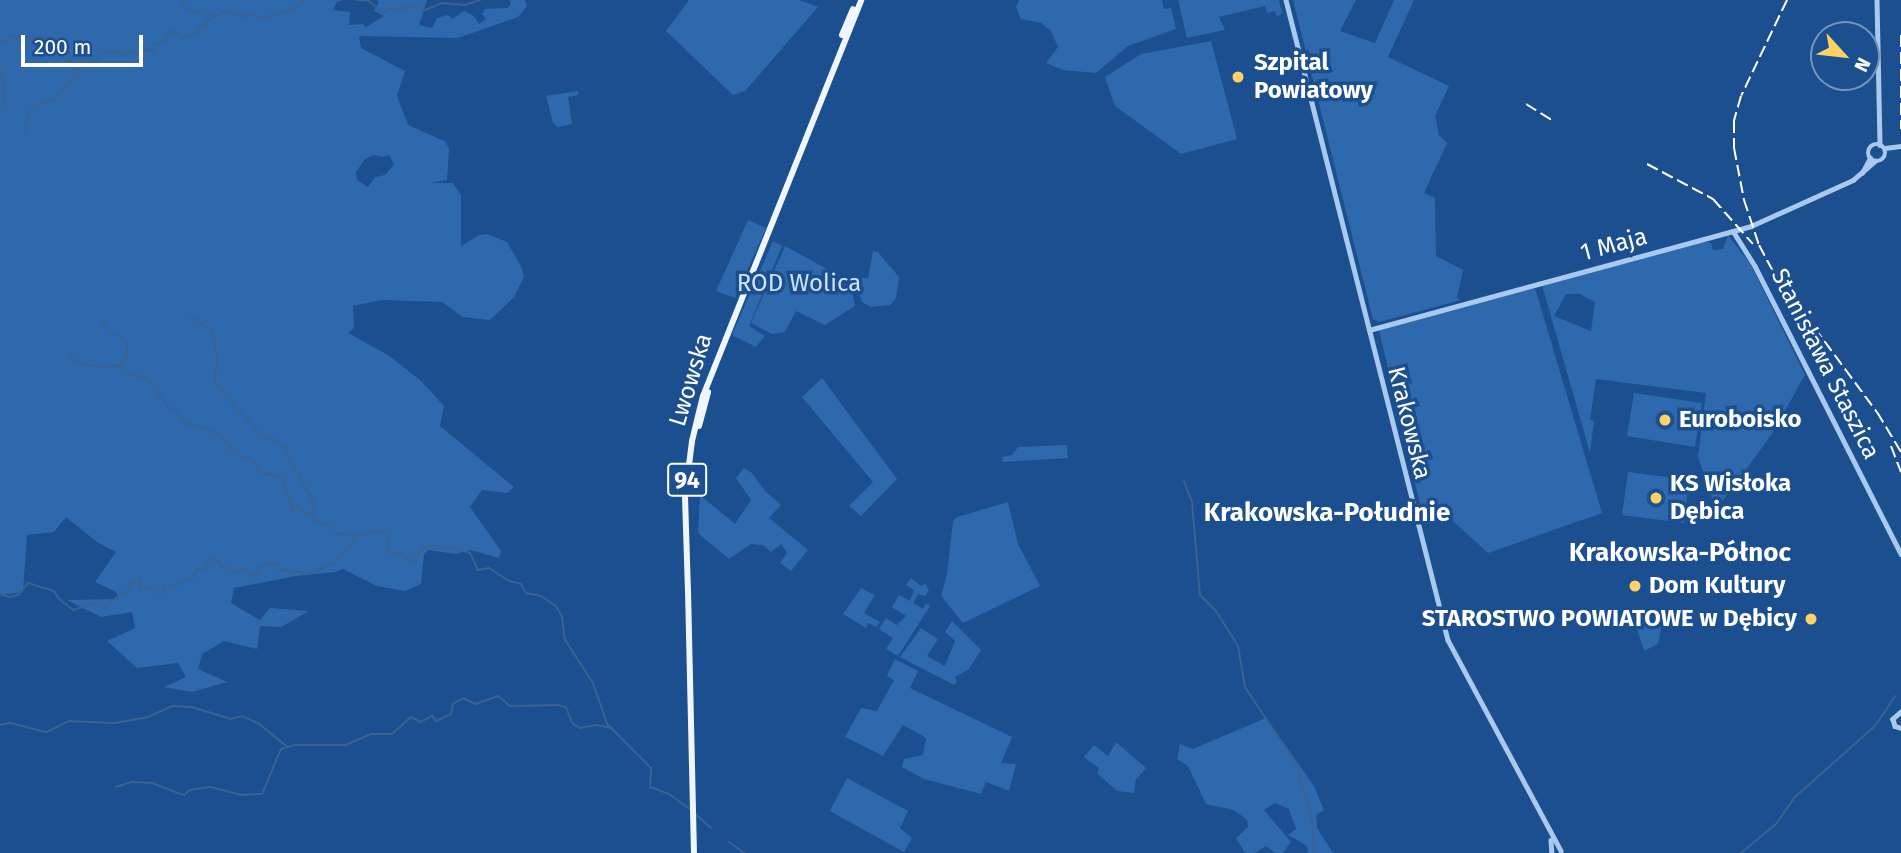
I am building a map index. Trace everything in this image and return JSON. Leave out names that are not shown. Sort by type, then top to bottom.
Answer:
[{"type":"main road","name":"Lwowska","points":[[696,853],[685,509],[692,441],[710,372],[859,0]]},
{"type":"street","name":"Krakowska","points":[[1286,0],[1448,640],[1550,836],[1562,852]]},
{"type":"street","name":"1 Maja","points":[[1368,330],[1733,231],[1763,220],[1861,174],[1872,159],[1869,150],[1881,148],[1878,124],[1877,0]]},
{"type":"street","points":[[1872,159],[1881,160],[1881,148],[1900,146]]},
{"type":"street","name":"Stanisława Staszica","points":[[1733,231],[1758,272],[1901,554]]},
{"type":"street","points":[[1900,711],[1893,719],[1900,729]]},
{"type":"street","name":"Krakowska","points":[[1550,836],[1553,853]]},
{"type":"street","points":[[1553,853],[1562,852]]},
{"type":"green space","points":[[0,0],[343,0],[337,2],[333,10],[350,12],[349,25],[363,24],[366,27],[384,16],[374,11],[379,2],[377,0],[427,0],[419,25],[432,28],[437,18],[448,15],[452,19],[464,11],[474,16],[479,24],[486,19],[482,14],[485,9],[507,8],[511,4],[510,0],[525,0],[527,6],[518,17],[458,38],[359,36],[361,48],[405,71],[397,96],[408,125],[446,142],[449,149],[447,180],[430,183],[453,183],[461,195],[461,246],[479,235],[487,234],[507,242],[521,266],[524,277],[514,297],[490,320],[463,317],[442,302],[382,300],[353,306],[354,328],[348,333],[388,355],[421,381],[444,406],[440,426],[514,487],[507,493],[482,490],[470,507],[501,551],[499,558],[470,550],[456,554],[428,550],[424,554],[421,584],[405,591],[377,586],[343,569],[234,588],[231,603],[260,620],[270,608],[309,611],[281,627],[260,626],[257,649],[224,641],[202,654],[198,669],[227,682],[192,692],[164,687],[186,677],[178,663],[137,668],[107,641],[135,628],[132,612],[101,617],[67,600],[119,599],[116,592],[95,582],[116,552],[97,542],[66,517],[54,532],[27,535],[23,592],[0,595]],"holes":[[[374,155],[389,155],[394,164],[385,175],[375,177],[368,187],[357,180],[356,172],[365,159]]]},
{"type":"green space","points":[[689,0],[799,0],[818,7],[745,91],[733,95],[666,31]]},
{"type":"green space","points":[[1019,0],[1162,0],[1164,9],[1171,8],[1176,29],[1128,46],[1096,73],[1063,70],[1046,63],[1058,47],[1051,31],[1041,23],[1021,19],[1016,7]]},
{"type":"green space","points":[[1178,0],[1279,0],[1282,13],[1277,17],[1275,11],[1267,13],[1265,6],[1219,17],[1225,30],[1187,38]]},
{"type":"green space","points":[[1293,0],[1356,0],[1340,31],[1375,43],[1394,0],[1414,0],[1388,57],[1449,86],[1435,116],[1439,135],[1447,143],[1424,193],[1435,198],[1436,256],[1463,270],[1457,298],[1461,300],[1379,322],[1373,319]]},
{"type":"green space","points":[[1211,41],[1237,139],[1181,154],[1115,106],[1105,77],[1141,54]]},
{"type":"green space","points":[[578,91],[578,95],[568,97],[572,124],[558,127],[553,123],[546,96]]},
{"type":"green space","points":[[748,220],[766,228],[735,298],[716,291]]},
{"type":"green space","points":[[1728,235],[1751,265],[1805,375],[1772,434],[1718,507],[1714,504],[1698,457],[1706,393],[1596,379],[1590,420],[1594,421],[1590,453],[1542,285],[1704,241],[1711,243],[1713,250],[1723,249]],"holes":[[[1566,294],[1580,294],[1595,302],[1591,331],[1554,316]]]},
{"type":"green space","points":[[773,241],[782,246],[749,326],[765,336],[756,347],[732,335]]},
{"type":"green space","name":"ROD Wolica","points":[[785,246],[838,275],[849,278],[855,306],[825,325],[796,311],[785,332],[772,334],[751,323]]},
{"type":"green space","name":"ROD Wolica","points":[[873,251],[878,252],[899,277],[896,298],[890,305],[871,307],[862,302],[855,278],[868,278]]},
{"type":"green space","points":[[1535,288],[1602,513],[1488,553],[1443,512],[1423,517],[1379,330]]},
{"type":"green space","points":[[822,378],[897,479],[861,516],[849,506],[873,482],[802,397]]},
{"type":"green space","name":"Euroboisko","points":[[1634,393],[1702,403],[1695,447],[1627,436]]},
{"type":"green space","points":[[1067,445],[1068,458],[1003,462],[1002,457],[1012,455],[1018,447]]},
{"type":"green space","points":[[744,468],[752,473],[765,491],[781,505],[769,518],[808,550],[791,571],[780,563],[787,553],[781,544],[771,552],[763,545],[751,544],[729,559],[698,533],[700,495],[735,524],[751,500],[736,478]]},
{"type":"green space","name":"KS Wisłoka Dębica","points":[[1628,472],[1689,480],[1684,523],[1622,515]]},
{"type":"green space","points":[[1008,502],[1018,544],[1040,586],[963,623],[941,596],[947,574],[953,521],[957,517]]},
{"type":"green space","points":[[911,578],[921,586],[925,584],[929,590],[925,596],[918,594],[913,603],[923,609],[926,603],[930,606],[898,656],[886,649],[893,638],[879,629],[886,618],[897,625],[906,616],[892,607],[899,595],[910,601],[914,590],[906,585]]},
{"type":"green space","points":[[861,588],[875,595],[864,613],[880,622],[876,627],[868,623],[866,628],[843,614]]},
{"type":"green space","points":[[1639,618],[1662,624],[1658,644],[1644,651],[1635,623]]},
{"type":"green space","points":[[952,621],[981,650],[969,669],[955,677],[957,682],[954,685],[900,657],[921,628],[938,639],[927,656],[945,666],[955,641],[945,632]]},
{"type":"green space","points":[[895,659],[918,671],[910,688],[1012,737],[1001,763],[1016,764],[1009,791],[986,782],[981,794],[924,779],[902,767],[904,759],[923,755],[926,738],[903,725],[883,756],[845,737],[861,708],[877,711],[894,680],[887,676]]},
{"type":"green space","points":[[1266,718],[1314,786],[1324,810],[1316,815],[1317,828],[1333,853],[1308,853],[1307,846],[1288,835],[1296,829],[1289,809],[1275,803],[1264,810],[1291,842],[1283,853],[1275,853],[1266,846],[1255,853],[1245,853],[1236,838],[1248,827],[1247,820],[1234,810],[1206,804],[1188,766],[1177,759],[1180,744],[1193,749]]},
{"type":"green space","points":[[1116,742],[1146,768],[1136,779],[1134,793],[1117,791],[1097,773],[1099,768],[1084,757],[1094,745],[1108,756]]},
{"type":"green space","points":[[847,778],[908,811],[900,828],[912,838],[904,852],[830,811]]},
{"type":"waterway","points":[[181,0],[190,10],[212,15]]},
{"type":"waterway","points":[[0,41],[8,41],[9,36],[53,38],[62,43],[71,62],[79,66],[97,60],[102,53],[118,52],[125,55],[131,51],[137,55],[145,50],[154,51],[154,45],[164,41],[170,30],[184,38],[197,34],[201,26],[205,28],[207,21],[224,11],[241,17],[253,13],[256,17],[266,17],[291,10],[304,0]]},
{"type":"waterway","points":[[356,0],[369,1],[384,13],[389,9],[415,7],[425,10],[442,3],[464,5],[480,0]]},
{"type":"waterway","points":[[24,133],[29,113],[37,105],[55,99],[76,75],[79,66]]},
{"type":"waterway","points":[[0,70],[5,83],[4,106]]},
{"type":"waterway","points":[[187,312],[212,332],[217,358],[215,383],[262,436],[275,440],[283,447],[314,503],[314,509]]},
{"type":"waterway","points":[[101,321],[109,331],[126,341],[128,352],[122,366]]},
{"type":"waterway","points":[[70,354],[75,362],[100,367],[120,365],[127,374],[147,377],[168,407],[176,411],[184,423],[212,431],[225,440],[233,452],[253,461],[262,474],[278,475],[284,482],[293,511],[297,506],[306,515],[313,512],[316,522],[326,523],[336,533],[358,535]]},
{"type":"waterway","points":[[1184,481],[1192,502],[1200,595],[1216,611],[1238,646],[1245,687],[1297,766],[1312,821],[1314,853]]},
{"type":"waterway","points":[[0,594],[9,597],[18,595],[28,583],[54,591],[59,599],[73,610],[98,602],[106,605],[128,590],[132,582],[141,580],[139,588],[144,590],[157,585],[158,593],[163,593],[165,586],[177,586],[182,581],[194,578],[197,569],[204,570],[211,558],[217,559],[222,568],[232,568],[235,573],[243,569],[255,577],[259,567],[278,563],[277,570],[309,573],[335,563],[358,535],[371,532],[383,533],[388,539],[387,548],[391,554],[398,553],[412,562],[427,545],[461,550],[470,553],[478,570],[489,568],[509,581],[521,584],[526,593],[541,596],[556,606],[562,617],[565,640],[593,683],[607,724],[651,768],[650,787],[669,794],[691,810]]},
{"type":"waterway","points":[[116,787],[131,782],[152,783],[184,795],[190,790],[210,787],[241,795],[262,794],[281,749],[295,745],[346,745],[371,734],[392,734],[411,717],[421,722],[432,716],[436,721],[451,714],[453,704],[463,698],[475,704],[498,696],[510,706],[557,705],[566,707],[572,723],[580,728],[596,725],[612,728]]},
{"type":"waterway","points":[[1741,853],[1776,824],[1795,797],[1875,726],[1895,696]]},
{"type":"waterway","points":[[0,725],[10,723],[47,732],[69,721],[115,723],[148,717],[173,706],[191,707],[231,719],[242,716],[258,723],[286,746]]},
{"type":"waterway","points":[[695,814],[711,828]]},
{"type":"waterway","points":[[729,842],[744,853]]},
{"type":"railway","points":[[1787,0],[1741,96],[1734,121],[1734,148],[1744,200],[1759,245],[1774,273],[1877,412],[1901,452]]},
{"type":"railway","points":[[1901,35],[1901,129]]},
{"type":"railway","points":[[1526,104],[1552,120]]},
{"type":"railway","points":[[1647,164],[1713,199],[1753,244]]},
{"type":"railway","points":[[1891,446],[1901,472]]},
{"type":"place","name":"Szpital Powiatowy","points":[[1238,77]]},
{"type":"place","name":"Euroboisko","points":[[1665,420]]},
{"type":"place","name":"KS Wisłoka Dębica","points":[[1656,498]]},
{"type":"place","name":"Dom Kultury","points":[[1635,586]]},
{"type":"place","name":"STAROSTWO POWIATOWE w Dębicy","points":[[1811,619]]},
{"type":"district","name":"Krakowska-Południe","points":[[1327,513]]},
{"type":"district","name":"Krakowska-Północ","points":[[1680,553]]}]
